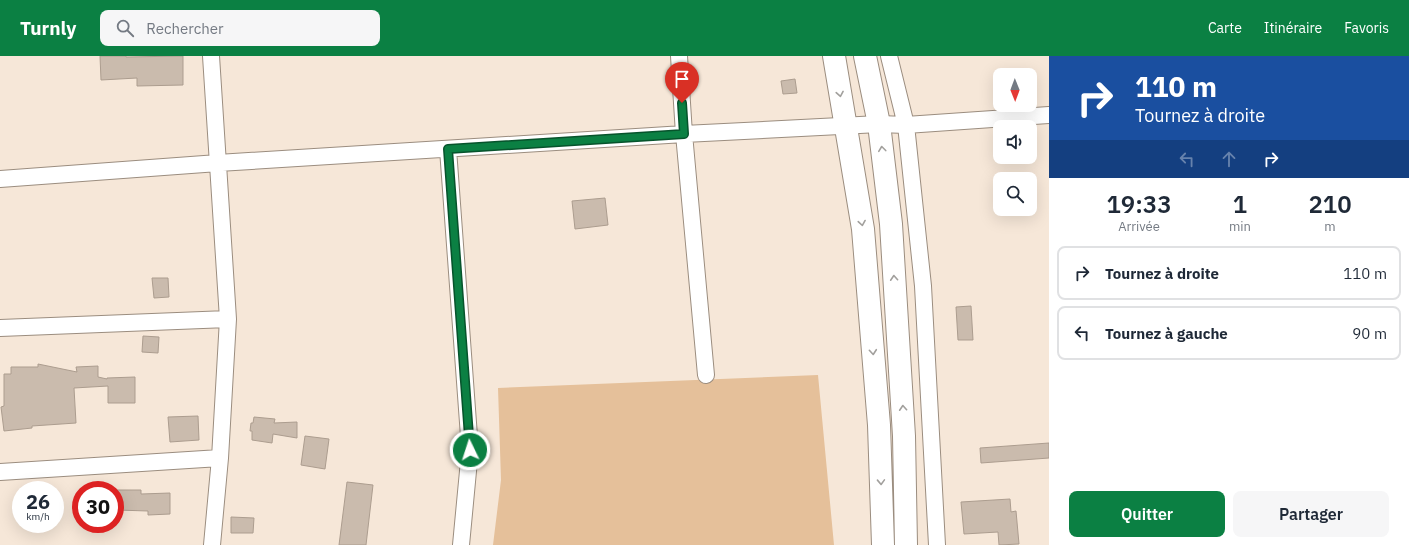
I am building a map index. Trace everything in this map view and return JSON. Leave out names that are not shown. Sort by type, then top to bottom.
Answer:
[{"type":"main road","points":[[834,56],[863,229],[879,438],[883,545]]},
{"type":"main road","points":[[866,56],[879,124],[891,224],[904,436],[906,545]]},
{"type":"main road","points":[[879,438],[904,436]]},
{"type":"street","points":[[211,56],[228,319],[220,458],[212,545]]},
{"type":"street","points":[[679,56],[684,134],[706,375]]},
{"type":"street","points":[[889,56],[906,125],[923,286],[937,545]]},
{"type":"street","points":[[0,179],[218,163],[684,134],[879,124],[906,125],[1049,115]]},
{"type":"street","points":[[448,149],[470,450],[460,545]]},
{"type":"street","points":[[0,328],[228,319]]},
{"type":"street","points":[[0,472],[220,458]]},
{"type":"shaded area","points":[[818,375],[834,545],[493,545],[501,480],[498,388]]},
{"type":"building","points":[[100,56],[183,56],[183,85],[137,86],[137,78],[101,80]]},
{"type":"building","points":[[795,79],[797,93],[783,94],[781,81]]},
{"type":"building","points":[[605,198],[608,225],[575,229],[572,201]]},
{"type":"building","points":[[152,278],[168,278],[169,297],[154,298]]},
{"type":"building","points":[[971,306],[973,340],[958,340],[956,307]]},
{"type":"building","points":[[143,336],[159,337],[158,353],[142,352]]},
{"type":"building","points":[[38,364],[77,372],[76,367],[98,366],[98,377],[107,379],[135,377],[135,403],[108,403],[108,386],[74,388],[76,423],[32,426],[32,428],[4,431],[1,407],[4,406],[4,374],[11,374],[11,367],[38,367]]},
{"type":"building","points":[[198,416],[199,440],[170,442],[168,417]]},
{"type":"building","points":[[254,417],[275,419],[274,423],[297,422],[297,438],[273,434],[272,443],[252,440],[252,431],[250,431],[251,423],[253,423]]},
{"type":"building","points":[[305,436],[329,439],[325,469],[301,465]]},
{"type":"building","points":[[1049,443],[1049,458],[981,463],[980,448]]},
{"type":"building","points":[[347,482],[373,485],[366,545],[339,545]]},
{"type":"building","points":[[124,490],[141,490],[141,494],[170,493],[170,514],[148,515],[148,511],[124,510]]},
{"type":"building","points":[[1010,499],[1011,512],[1016,511],[1019,544],[999,545],[998,532],[964,534],[961,502]]},
{"type":"building","points":[[231,517],[254,518],[253,533],[231,533]]},
{"type":"route","points":[[470,450],[448,149],[684,134],[682,103]]}]
